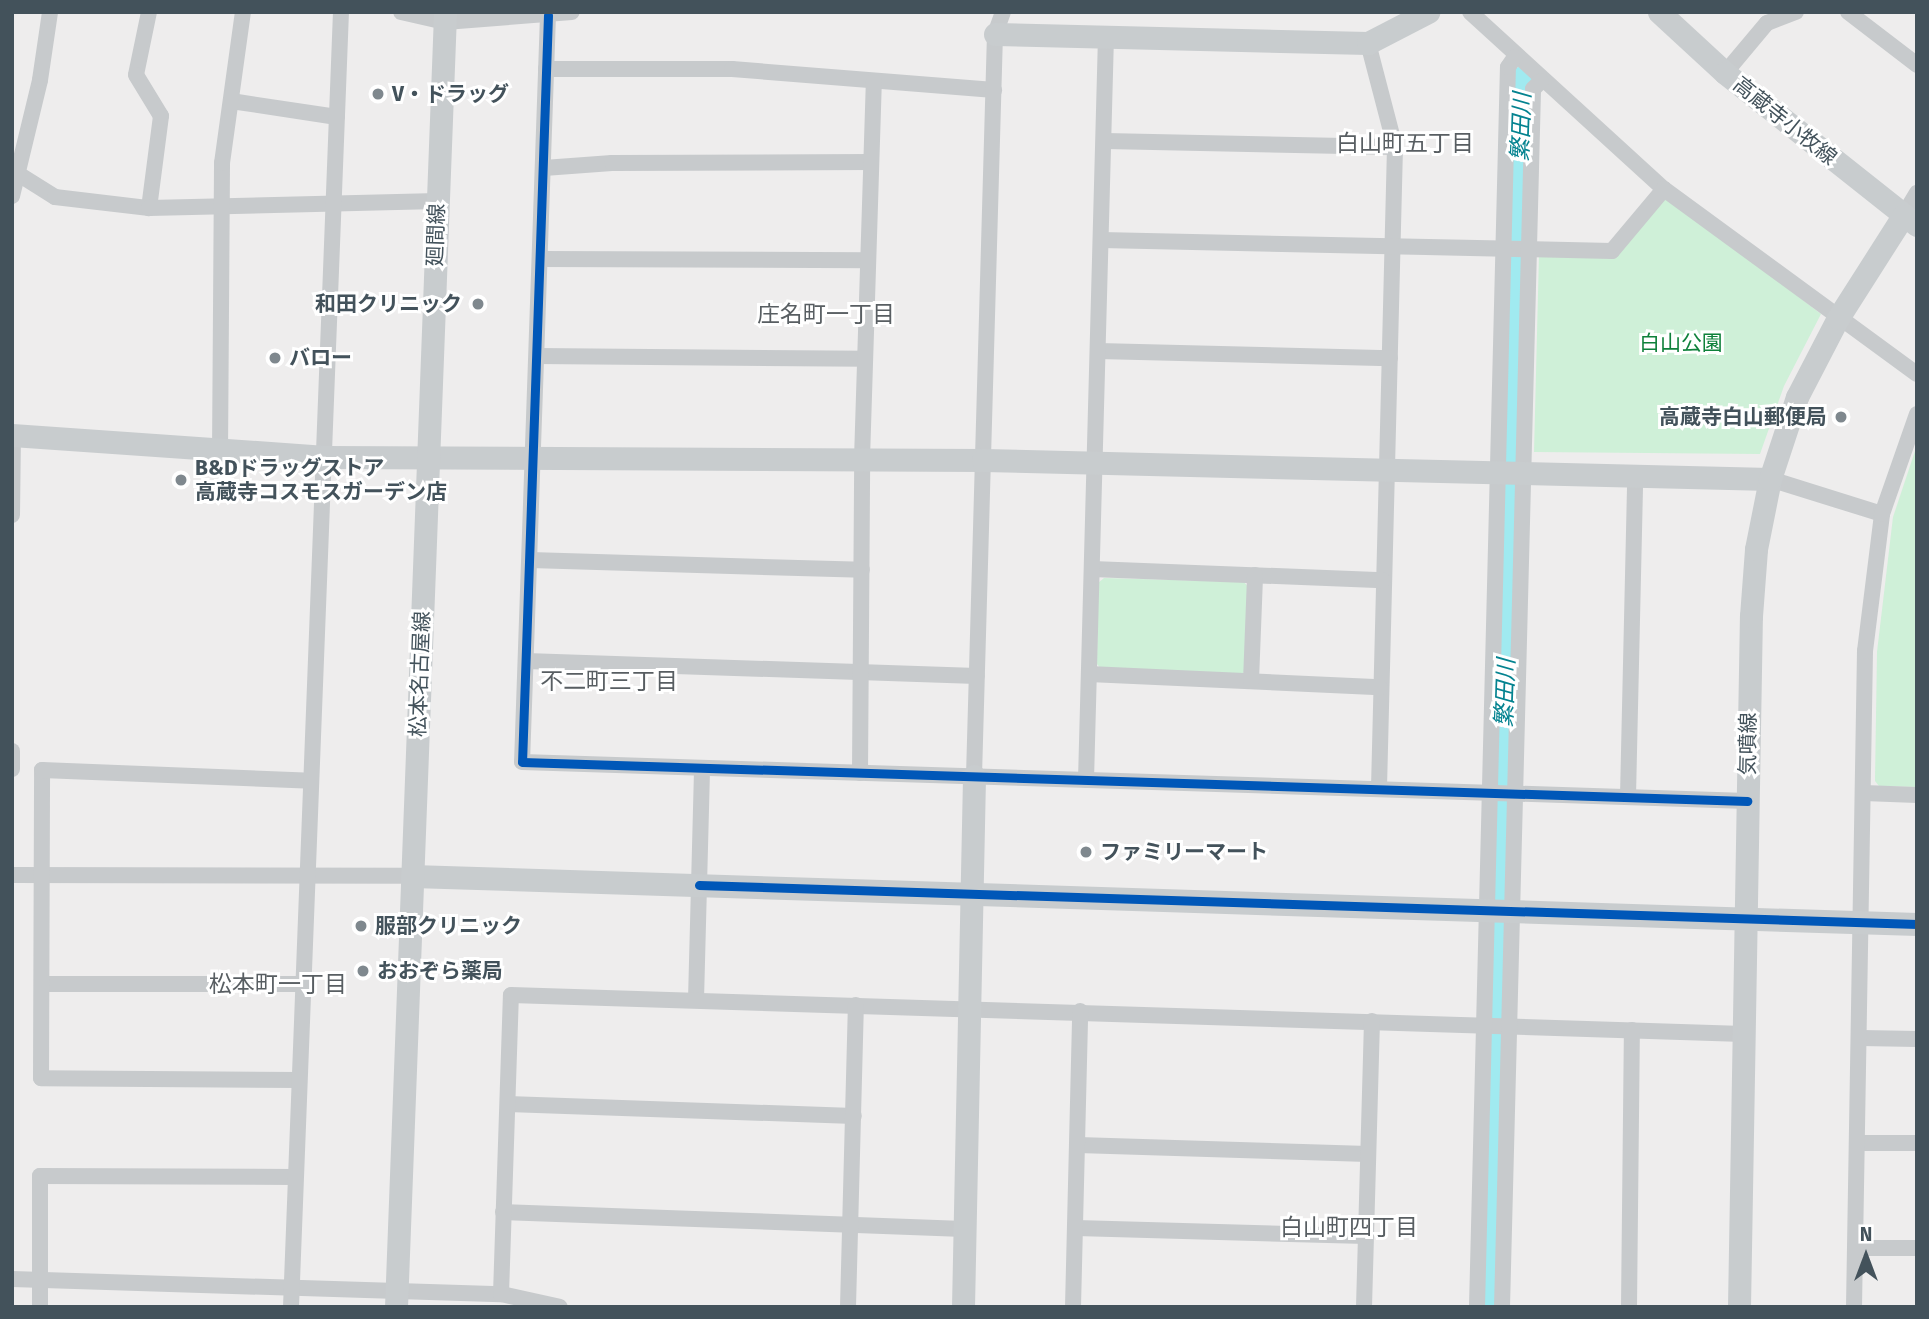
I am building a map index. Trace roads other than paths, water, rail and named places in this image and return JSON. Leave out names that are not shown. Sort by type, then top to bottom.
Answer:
[{"type":"street","points":[[12,196],[50,12]]},
{"type":"street","points":[[149,12],[136,75],[161,116],[149,208]]},
{"type":"street","points":[[220,453],[222,163],[243,12]]},
{"type":"street","points":[[291,1307],[341,12]]},
{"type":"street","points":[[401,12],[445,17],[572,12]]},
{"type":"street","points":[[963,1307],[974,776],[995,34],[1003,12]]},
{"type":"street","points":[[995,34],[1368,43],[1429,12]]},
{"type":"street","points":[[1470,12],[1541,81],[1664,189],[1917,374]]},
{"type":"street","name":"高蔵寺小牧線","points":[[1659,12],[1725,73],[1910,220]]},
{"type":"street","points":[[1725,73],[1767,23],[1796,12]]},
{"type":"street","points":[[1848,12],[1917,65]]},
{"type":"street","points":[[548,15],[522,762],[1747,801]]},
{"type":"street","name":"廻間線","points":[[428,458],[445,17]]},
{"type":"street","points":[[1086,780],[1105,141],[1105,36]]},
{"type":"street","points":[[1368,43],[1395,147],[1379,789]]},
{"type":"street","points":[[1477,1307],[1508,66],[1515,57]]},
{"type":"street","points":[[546,69],[732,69],[994,90]]},
{"type":"street","points":[[860,773],[862,459],[874,81]]},
{"type":"street","points":[[1502,1307],[1507,1026],[1533,89],[1541,81]]},
{"type":"street","points":[[231,101],[337,117]]},
{"type":"street","points":[[1105,141],[1395,147]]},
{"type":"street","points":[[544,168],[612,163],[871,162]]},
{"type":"street","points":[[15,172],[55,197],[149,208],[223,204],[438,201]]},
{"type":"street","points":[[1101,240],[1612,251],[1664,189]]},
{"type":"street","points":[[1910,220],[1917,193]]},
{"type":"street","name":"気噴線","points":[[1739,1307],[1751,616],[1756,549],[1770,479],[1797,397],[1838,318],[1910,220]]},
{"type":"street","points":[[541,259],[868,260]]},
{"type":"street","points":[[1098,351],[1390,358]]},
{"type":"street","points":[[537,356],[865,359]]},
{"type":"street","points":[[1854,1307],[1861,1038],[1865,651],[1882,514],[1917,414]]},
{"type":"street","points":[[12,514],[13,435],[220,453],[325,457],[983,460],[1499,475],[1770,479],[1882,514]]},
{"type":"street","name":"松本名古屋線","points":[[396,1299],[428,458]]},
{"type":"street","points":[[1628,796],[1635,477]]},
{"type":"street","points":[[530,560],[862,570]]},
{"type":"street","points":[[1092,569],[1383,580]]},
{"type":"street","points":[[1251,681],[1255,575]]},
{"type":"street","points":[[526,661],[977,676]]},
{"type":"street","points":[[1089,674],[1380,687]]},
{"type":"street","points":[[12,751],[12,769]]},
{"type":"street","points":[[696,1000],[702,768]]},
{"type":"street","points":[[299,1080],[41,1078],[42,770],[311,780]]},
{"type":"street","points":[[1864,793],[1917,795]]},
{"type":"street","points":[[12,875],[412,876],[1917,924]]},
{"type":"street","points":[[43,984],[303,984]]},
{"type":"street","points":[[501,1294],[511,995],[969,1007],[1743,1034]]},
{"type":"street","points":[[848,1307],[856,1005]]},
{"type":"street","points":[[1073,1307],[1080,1012]]},
{"type":"street","points":[[1364,1307],[1372,1021]]},
{"type":"street","points":[[1629,1307],[1632,1030]]},
{"type":"street","points":[[1861,1038],[1917,1040]]},
{"type":"street","points":[[508,1104],[854,1115]]},
{"type":"street","points":[[1858,1143],[1917,1143]]},
{"type":"street","points":[[1077,1145],[1368,1154]]},
{"type":"street","points":[[40,1307],[40,1176],[295,1177]]},
{"type":"street","points":[[503,1212],[964,1229]]},
{"type":"street","points":[[1076,1228],[1366,1236]]},
{"type":"street","points":[[1855,1248],[1917,1248]]},
{"type":"street","points":[[12,1279],[291,1288],[396,1299],[501,1294],[560,1307]]},
{"type":"waterway","name":"繁田川","points":[[1488,1307],[1522,80]]},
{"type":"place","name":"V・ドラッグ","points":[[378,94]]},
{"type":"place","name":"和田クリニック","points":[[478,304]]},
{"type":"place","name":"バロー","points":[[275,358]]},
{"type":"place","name":"高蔵寺白山郵便局","points":[[1841,417]]},
{"type":"place","name":"B&Dドラッグストア 高蔵寺コスモスガーデン店","points":[[181,480]]},
{"type":"place","name":"ファミリーマート","points":[[1086,852]]},
{"type":"place","name":"服部クリニック","points":[[361,926]]},
{"type":"place","name":"おおぞら薬局","points":[[363,971]]},
{"type":"district","name":"白山町五丁目","points":[[1405,143]]},
{"type":"district","name":"庄名町一丁目","points":[[826,314]]},
{"type":"district","name":"不二町三丁目","points":[[609,681]]},
{"type":"district","name":"松本町一丁目","points":[[278,984]]},
{"type":"district","name":"白山町四丁目","points":[[1349,1227]]},
{"type":"park label","name":"白山公園","points":[[1681,343]]}]
